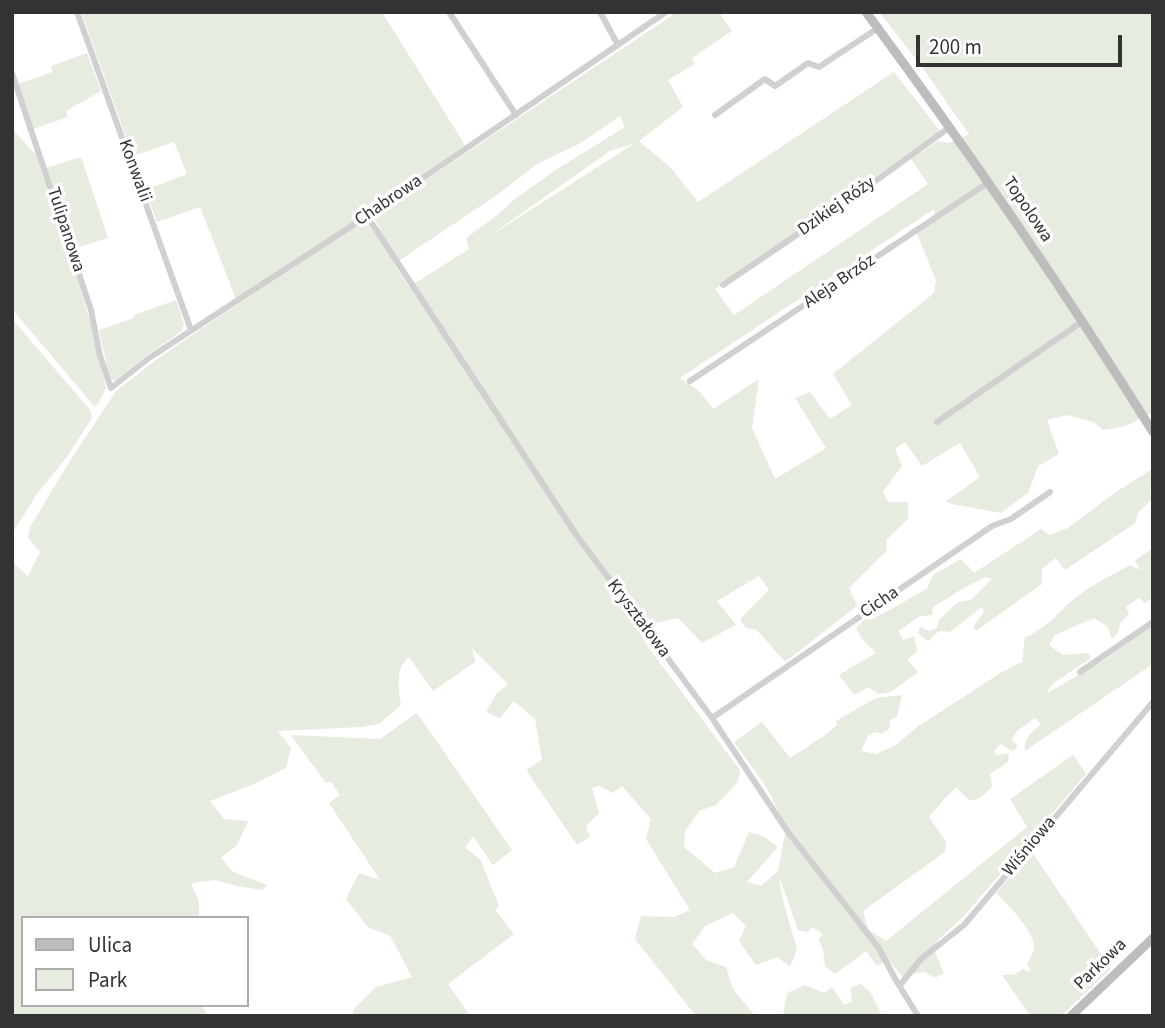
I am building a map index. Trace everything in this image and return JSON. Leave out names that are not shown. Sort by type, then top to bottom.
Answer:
[{"type":"street","name":"Konwalii","points":[[77,12],[191,330]]},
{"type":"street","points":[[449,12],[516,115]]},
{"type":"street","points":[[600,12],[618,45]]},
{"type":"street","name":"Chabrowa","points":[[111,388],[149,358],[367,216],[666,12]]},
{"type":"street","name":"Topolowa","points":[[866,12],[989,182],[1083,321],[1153,432]]},
{"type":"street","points":[[715,115],[765,79],[775,86],[808,63],[820,67],[878,28]]},
{"type":"street","name":"Tulipanowa","points":[[12,73],[91,310],[111,388]]},
{"type":"street","name":"Dzikiej Róży","points":[[723,285],[950,127]]},
{"type":"street","name":"Aleja Brzóz","points":[[690,381],[989,182]]},
{"type":"street","name":"Kryształowa","points":[[367,216],[575,533],[712,718],[784,827],[878,947],[919,1016]]},
{"type":"street","points":[[937,422],[1083,321]]},
{"type":"street","name":"Cicha","points":[[712,718],[992,526],[1011,519],[1050,492]]},
{"type":"street","points":[[1080,672],[1153,622]]},
{"type":"street","name":"Wiśniowa","points":[[900,985],[921,959],[964,925],[1153,702]]},
{"type":"street","name":"Parkowa","points":[[1071,1016],[1153,938]]},
{"type":"green space","points":[[81,12],[382,12],[465,145],[236,299],[200,207],[157,222],[145,190],[187,174],[174,142],[133,156]]},
{"type":"green space","points":[[677,12],[719,12],[732,31],[692,58],[695,64],[668,80],[683,107],[639,141],[671,168],[698,202],[894,72],[940,131],[715,289],[734,315],[928,184],[911,159],[938,141],[949,143],[969,134],[879,12],[1153,12],[1153,412],[1126,426],[1104,430],[1093,422],[1067,415],[1047,420],[1059,454],[1038,466],[1028,493],[1001,513],[946,501],[980,477],[960,443],[922,466],[905,442],[895,449],[902,466],[883,492],[888,502],[908,502],[908,519],[886,540],[887,550],[849,588],[857,606],[785,662],[757,630],[746,628],[740,619],[769,590],[759,576],[717,601],[736,625],[702,643],[678,618],[638,627],[648,647],[740,770],[738,782],[716,805],[699,811],[685,831],[684,847],[715,873],[734,867],[749,832],[763,836],[778,847],[747,882],[761,886],[778,871],[786,828],[767,788],[734,742],[762,722],[790,758],[824,736],[837,725],[836,721],[876,698],[902,695],[897,717],[890,720],[889,729],[882,734],[875,732],[868,736],[861,751],[876,754],[896,745],[917,727],[1022,662],[1025,637],[1042,628],[1075,599],[1100,582],[1130,565],[1140,570],[1135,560],[1153,548],[1153,598],[1145,603],[1139,598],[1126,607],[1129,614],[1120,623],[1118,633],[1112,639],[1107,626],[1094,618],[1055,635],[1049,645],[1063,655],[1084,653],[1090,655],[1090,659],[1052,684],[1046,694],[1104,660],[1153,625],[1153,664],[1025,751],[1027,739],[1041,724],[1035,718],[1017,731],[1012,739],[1018,747],[1012,751],[1000,744],[994,751],[997,755],[1009,753],[1008,762],[990,774],[992,787],[978,799],[970,800],[957,787],[929,817],[946,842],[945,852],[863,911],[868,929],[886,941],[1027,827],[1010,799],[1073,755],[1086,774],[964,916],[935,943],[936,955],[944,973],[935,978],[924,972],[902,976],[889,961],[877,966],[866,951],[835,974],[825,966],[823,949],[818,940],[823,934],[812,927],[808,932],[798,930],[779,876],[797,949],[790,967],[778,957],[756,965],[739,941],[746,926],[733,913],[705,926],[692,944],[706,960],[726,967],[733,989],[755,1016],[696,1016],[635,939],[641,916],[674,917],[690,910],[646,839],[651,819],[622,786],[613,793],[599,786],[592,788],[599,813],[586,826],[590,837],[577,845],[526,770],[542,760],[535,719],[514,701],[500,718],[486,712],[496,694],[508,684],[472,648],[475,662],[433,691],[409,657],[399,673],[401,705],[379,724],[278,731],[291,748],[286,768],[210,801],[224,819],[248,821],[237,845],[221,858],[233,872],[267,885],[262,890],[215,880],[191,883],[199,902],[199,916],[21,916],[21,1007],[203,1007],[207,1016],[12,1016],[12,562],[28,576],[40,552],[28,538],[30,527],[116,391],[189,337],[362,221],[374,232],[380,228],[375,220],[382,209]],"holes":[[[620,116],[625,127],[515,199],[466,238],[469,249],[409,287],[394,264],[497,195],[537,164],[581,143]],[[635,143],[493,234],[610,151]],[[934,209],[935,217],[916,231],[936,280],[934,293],[833,374],[852,405],[830,419],[810,392],[795,398],[826,448],[775,479],[752,428],[759,379],[713,409],[700,392],[680,378]]]},
{"type":"green space","points":[[87,53],[101,91],[66,111],[68,117],[33,129],[18,84],[52,72],[51,66]]},
{"type":"green space","points":[[12,129],[36,155],[91,324],[106,388],[98,404],[94,406],[12,309]]},
{"type":"green space","points":[[81,157],[108,238],[73,249],[46,168]]},
{"type":"green space","points":[[176,300],[184,324],[182,331],[116,380],[110,380],[99,330]]},
{"type":"green space","points":[[12,319],[91,411],[92,418],[66,458],[37,494],[12,534]]},
{"type":"green space","points":[[1149,471],[1153,471],[1153,487],[1150,490],[1152,499],[1138,513],[1135,523],[1065,570],[1056,558],[1042,569],[1042,584],[976,631],[973,627],[984,612],[982,607],[950,632],[939,631],[928,641],[918,633],[920,627],[929,631],[937,628],[939,620],[958,602],[971,600],[992,579],[985,577],[932,608],[933,615],[920,616],[898,631],[903,640],[914,636],[917,652],[907,659],[918,672],[891,692],[878,694],[869,687],[854,695],[839,675],[876,653],[862,639],[856,628],[865,619],[873,619],[927,589],[933,575],[961,559],[974,573],[1041,529],[1049,535],[1068,528]]},
{"type":"green space","points":[[417,713],[512,850],[493,865],[473,836],[465,848],[480,859],[499,906],[495,910],[514,934],[448,984],[470,1016],[353,1016],[354,1009],[376,987],[412,977],[390,936],[368,927],[346,899],[359,873],[380,880],[329,803],[340,795],[331,782],[326,783],[291,735],[380,739]]},
{"type":"green space","points":[[1032,852],[1111,969],[1061,1016],[1030,1016],[1002,975],[1016,974],[1023,969],[1029,972],[1031,969],[1027,965],[1034,949],[1030,935],[1020,919],[996,893]]},
{"type":"green space","points":[[861,984],[871,993],[882,1016],[783,1016],[787,993],[805,985],[824,993],[832,987],[844,1005],[852,1002],[850,988]]}]
